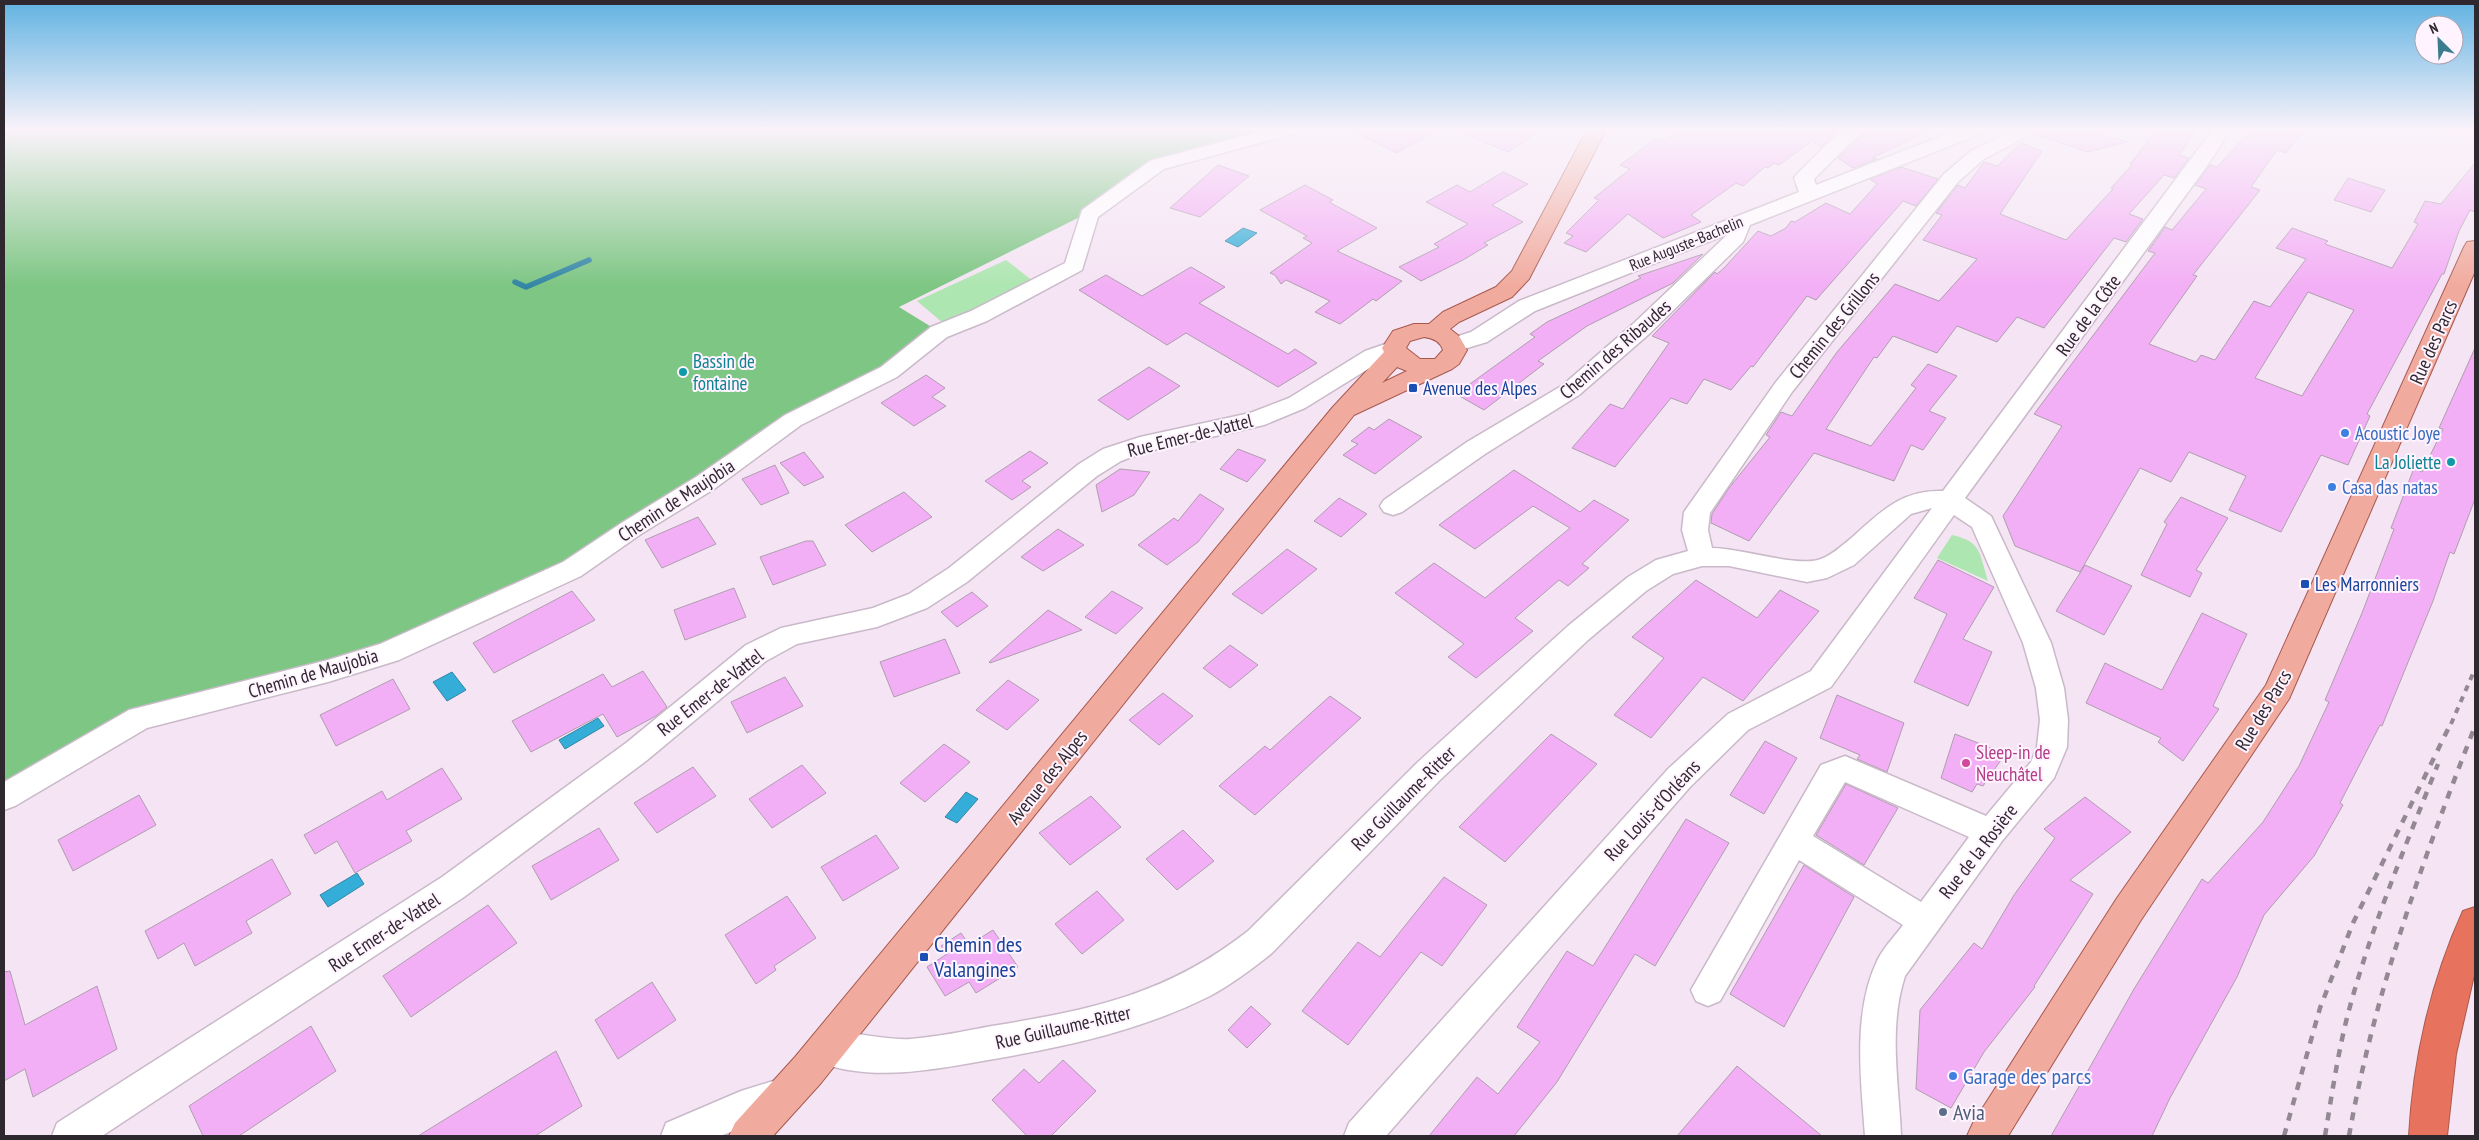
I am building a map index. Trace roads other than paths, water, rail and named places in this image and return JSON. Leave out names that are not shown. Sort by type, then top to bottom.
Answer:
[{"type":"highway","points":[[2428,1136],[2430,1105],[2441,1037],[2454,985],[2475,922]]},
{"type":"main road","points":[[1434,331],[1452,317],[1504,292],[1521,274],[1571,181]]},
{"type":"main road","name":"Rue des Parcs","points":[[1986,1136],[2129,909],[2278,691],[2475,247]]},
{"type":"main road","points":[[1424,330],[1434,331],[1449,339],[1454,345],[1454,356],[1449,361],[1435,367],[1407,363],[1395,350],[1399,336],[1406,332],[1424,330]]},
{"type":"main road","name":"Avenue des Alpes","points":[[748,1136],[787,1094],[825,1048],[1395,350]]},
{"type":"main road","name":"Avenue des Alpes","points":[[1341,414],[1435,367]]},
{"type":"street","name":"Chemin de Maujobia","points":[[4,798],[139,718],[328,671],[389,652],[572,569],[632,528],[705,483],[793,420],[889,372],[939,332],[979,316],[1075,266],[1090,214],[1135,181]]},
{"type":"street","points":[[1805,181],[1810,194]]},
{"type":"street","name":"Rue Auguste-Bachelin","points":[[1454,345],[1479,337],[1527,306],[1843,181]]},
{"type":"street","name":"Chemin des Grillons","points":[[1702,557],[1695,530],[1697,512],[1784,387],[1948,181]]},
{"type":"street","name":"Rue de la Côte","points":[[1950,500],[2186,181]]},
{"type":"street","name":"Chemin des Ribaudes","points":[[1393,506],[1476,448],[1571,390],[1641,329],[1736,238],[1740,229],[1740,221]]},
{"type":"street","name":"Rue Emer-de-Vattel","points":[[70,1136],[453,887],[636,752],[756,652],[791,635],[877,617],[918,601],[958,575],[1088,470],[1112,455],[1140,445],[1256,420],[1297,403],[1373,356],[1395,350]]},
{"type":"street","name":"Rue Guillaume-Ritter","points":[[825,1048],[908,1056],[1029,1037],[1144,1008],[1208,980],[1241,960],[1430,770],[1578,633],[1638,584],[1664,567],[1702,557],[1729,557],[1783,569],[1807,572],[1827,568],[1845,558],[1902,508],[1926,499],[1950,500]]},
{"type":"street","name":"Rue de la Rosière","points":[[1882,1136],[1878,1040],[1882,995],[1891,968],[1991,832],[2043,769],[2052,747],[2054,720],[2050,688],[2037,644],[1982,522],[1950,500]]},
{"type":"street","name":"Rue Louis-d'Orléans","points":[[1362,1136],[1679,778],[1738,722],[1822,679],[1933,527],[1950,500]]},
{"type":"street","points":[[1708,990],[1832,774],[1845,768],[1991,832]]},
{"type":"street","points":[[1793,840],[1924,921]]},
{"type":"street","points":[[679,1136],[741,1109],[787,1094]]},
{"type":"water","points":[[1243,228],[1257,233],[1238,247],[1225,241]]},
{"type":"water","points":[[452,672],[466,690],[447,701],[433,682]]},
{"type":"water","points":[[598,718],[604,726],[565,749],[559,740]]},
{"type":"water","points":[[966,792],[978,799],[957,823],[945,817]]},
{"type":"water","points":[[357,873],[364,884],[328,907],[320,895]]},
{"type":"waterway","points":[[515,282],[526,287],[589,260]]},
{"type":"railway","points":[[2451,724],[2475,669]]},
{"type":"railway","points":[[2284,1136],[2320,1008],[2353,923],[2451,723]]},
{"type":"railway","points":[[2349,1136],[2359,1083],[2386,979],[2419,877],[2475,726]]},
{"type":"railway","points":[[2325,1136],[2342,1041],[2358,978],[2390,886],[2438,764]]},
{"type":"place","name":"Bassin de fontaine","points":[[683,372]]},
{"type":"place","name":"Avenue des Alpes","points":[[1413,388]]},
{"type":"place","name":"Acoustic Joye","points":[[2345,433]]},
{"type":"place","name":"La Joliette","points":[[2451,462]]},
{"type":"place","name":"Casa das natas","points":[[2332,487]]},
{"type":"place","name":"Les Marronniers","points":[[2305,584]]},
{"type":"place","name":"Sleep-in de Neuchâtel","points":[[1966,763]]},
{"type":"place","name":"Chemin des Valangines","points":[[924,957]]},
{"type":"place","name":"Garage des parcs","points":[[1953,1076]]},
{"type":"place","name":"Avia","points":[[1943,1112]]}]
